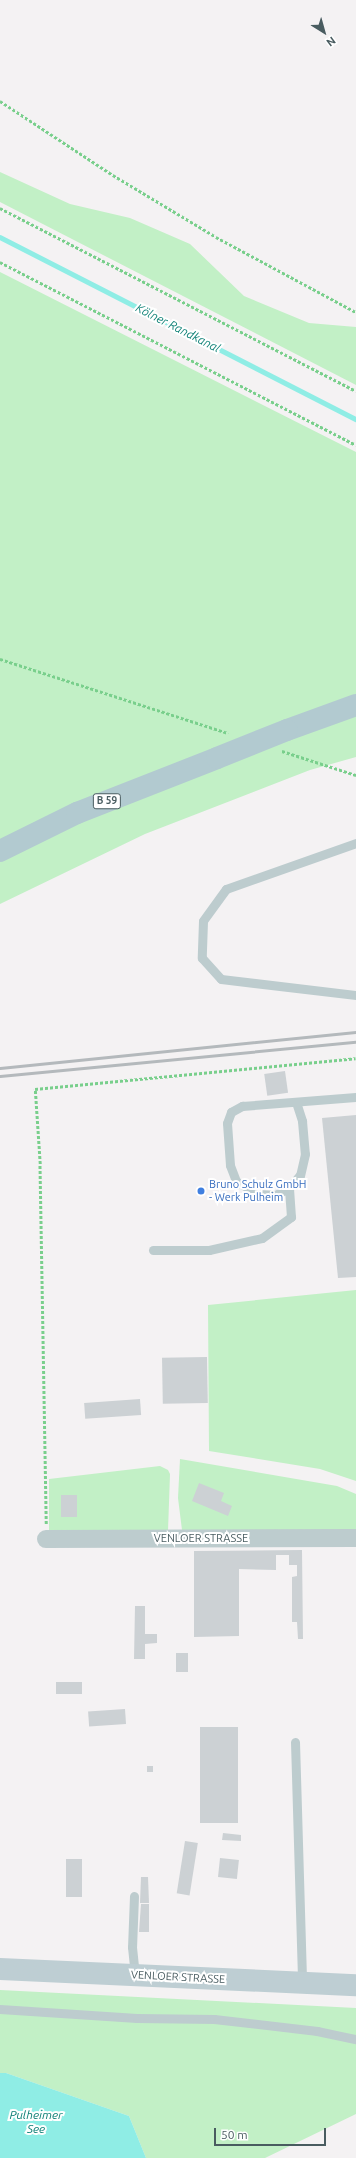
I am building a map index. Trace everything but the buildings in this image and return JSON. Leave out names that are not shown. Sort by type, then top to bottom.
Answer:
[{"type":"main road","name":"B 59","points":[[0,850],[77,813],[217,758],[284,740],[356,705]]},
{"type":"main road","name":"VENLOER STRASSE","points":[[0,1969],[356,1985]]},
{"type":"street","name":"VENLOER STRASSE","points":[[46,1539],[356,1538]]},
{"type":"lane","points":[[356,844],[226,889],[203,921],[202,958],[221,979],[356,996]]},
{"type":"lane","points":[[296,1102],[302,1121],[305,1154],[300,1175],[289,1188],[276,1195],[258,1194],[236,1181],[230,1165],[227,1123],[231,1112],[242,1106],[356,1097]]},
{"type":"lane","points":[[153,1250],[209,1250],[262,1238],[291,1217],[289,1188]]},
{"type":"lane","points":[[295,1742],[302,1983]]},
{"type":"lane","points":[[134,1896],[132,1947],[135,1974]]},
{"type":"lane","points":[[0,2009],[137,2018],[214,2019],[317,2031],[356,2039]]},
{"type":"path","points":[[0,101],[112,175],[216,237],[356,312]]},
{"type":"path","points":[[0,208],[356,391]]},
{"type":"path","points":[[0,262],[356,445]]},
{"type":"path","points":[[0,658],[235,735]]},
{"type":"path","points":[[284,740],[356,775]]},
{"type":"path","points":[[46,1539],[40,1172],[35,1089],[356,1058]]},
{"type":"green space","points":[[0,172],[70,204],[130,218],[190,244],[244,296],[309,323],[356,327],[356,385],[0,202]]},
{"type":"green space","points":[[0,272],[356,452],[356,757],[310,770],[145,834],[0,904]]},
{"type":"green space","points":[[356,1290],[356,1481],[320,1469],[209,1451],[208,1305]]},
{"type":"green space","points":[[180,1459],[337,1486],[356,1494],[356,1530],[182,1530],[178,1498]]},
{"type":"green space","points":[[160,1466],[168,1470],[170,1474],[168,1531],[49,1534],[49,1479]]},
{"type":"green space","points":[[0,1990],[356,2008],[356,2114],[265,2158],[146,2158],[129,2116],[6,2073],[0,2073]]},
{"type":"water","name":"Pulheimer See","points":[[0,2073],[6,2073],[129,2116],[146,2158],[0,2158]]},
{"type":"waterway","name":"Kölner Randkanal","points":[[0,237],[356,419]]},
{"type":"railway","points":[[0,1068],[356,1032]]},
{"type":"railway","points":[[0,1076],[356,1042]]},
{"type":"place","name":"Bruno Schulz GmbH - Werk Pulheim","points":[[201,1191]]}]
